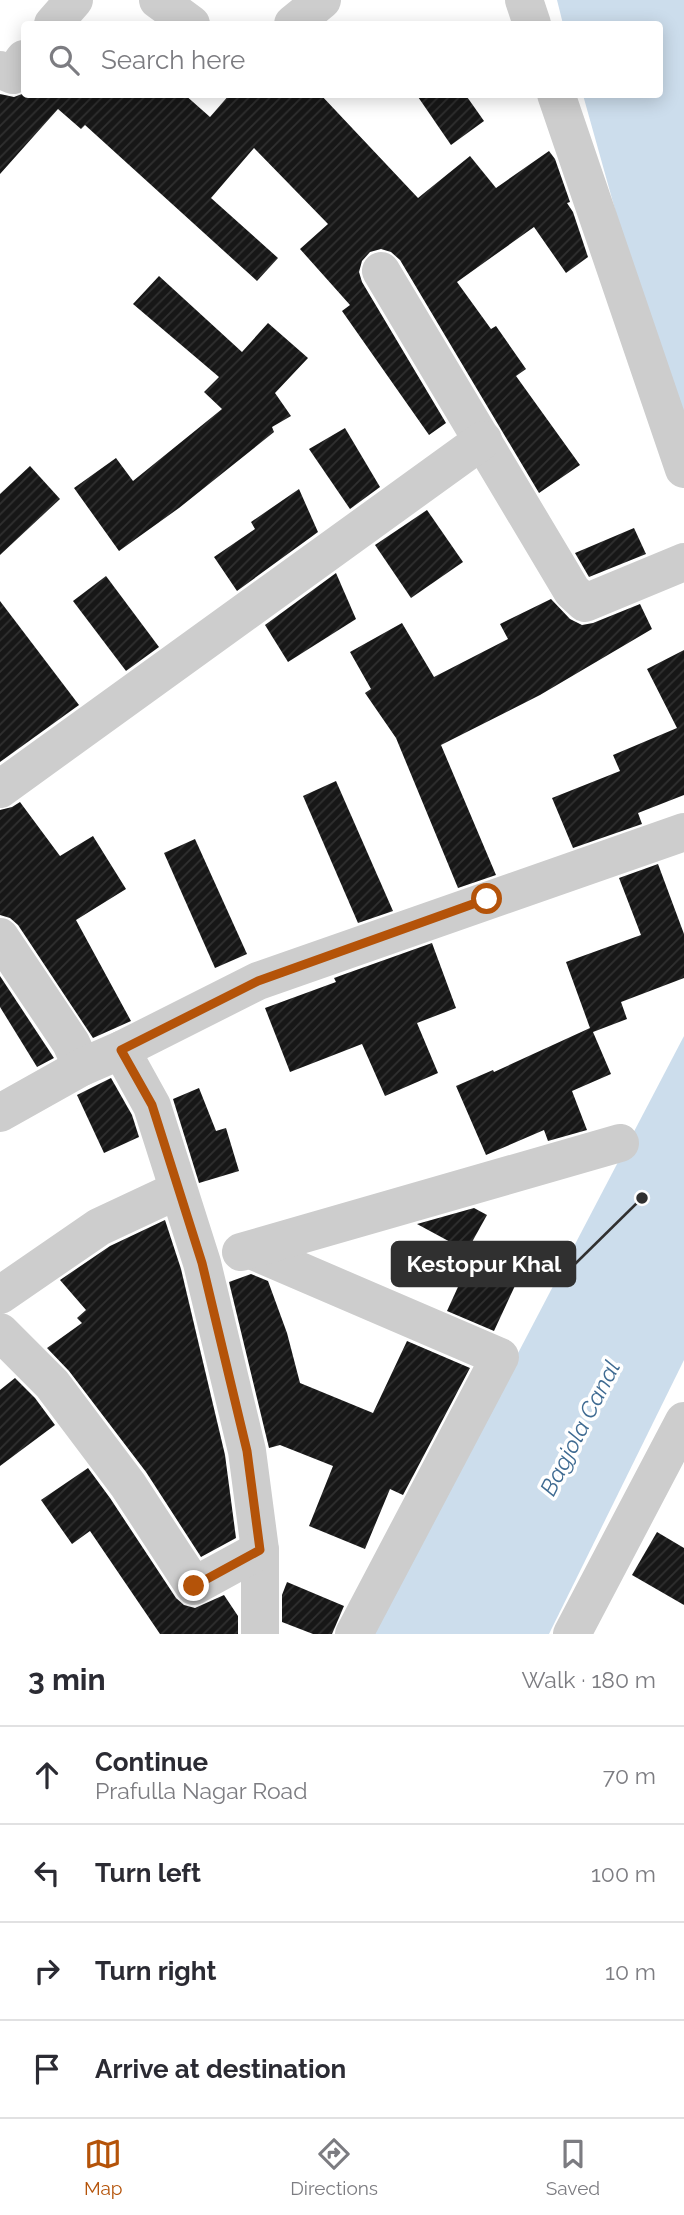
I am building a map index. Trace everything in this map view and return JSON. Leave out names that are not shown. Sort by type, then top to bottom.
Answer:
[{"type":"street","points":[[56,21],[74,0]]},
{"type":"street","points":[[158,0],[187,21]]},
{"type":"street","points":[[297,21],[322,0]]},
{"type":"street","points":[[524,0],[531,21]]},
{"type":"street","points":[[0,70],[13,75],[21,63]]},
{"type":"street","points":[[557,98],[684,469]]},
{"type":"street","points":[[381,271],[572,591],[585,603],[684,562]]},
{"type":"street","points":[[0,789],[483,440]]},
{"type":"street","points":[[0,1113],[82,1067],[258,981],[684,832]]},
{"type":"street","points":[[0,937],[71,1043],[82,1067]]},
{"type":"street","points":[[121,1050],[152,1105],[202,1263],[247,1451],[260,1550],[260,1634]]},
{"type":"street","points":[[202,1263],[620,1143]]},
{"type":"street","points":[[0,1295],[99,1227],[178,1190]]},
{"type":"street","points":[[251,1250],[500,1357],[354,1634]]},
{"type":"street","points":[[0,1332],[52,1384],[128,1485],[194,1586],[260,1550]]},
{"type":"street","points":[[572,1634],[684,1421]]},
{"type":"water","points":[[557,0],[684,0],[684,456],[584,98],[663,98],[663,21],[562,21]]},
{"type":"water","name":"Bagjola Canal","points":[[684,1036],[684,1360],[549,1634],[371,1634]]},
{"type":"building","points":[[0,94],[14,97],[21,94],[21,98],[189,98],[210,117],[227,98],[324,98],[418,198],[470,156],[496,188],[549,151],[555,159],[570,202],[567,203],[573,212],[588,257],[566,273],[534,227],[457,282],[491,329],[496,326],[526,369],[516,376],[580,465],[539,493],[400,260],[391,252],[381,249],[370,252],[362,261],[359,272],[362,282],[446,423],[429,435],[342,311],[350,305],[300,249],[328,224],[254,148],[211,198],[278,258],[257,281],[85,125],[81,129],[58,109],[0,174]]},
{"type":"building","points":[[419,98],[468,98],[484,121],[451,145]]},
{"type":"building","points":[[159,276],[242,352],[268,323],[308,358],[275,393],[291,416],[272,427],[274,432],[179,508],[119,551],[74,488],[116,458],[133,481],[222,409],[204,392],[219,377],[133,304]]},
{"type":"building","points":[[345,428],[380,487],[350,509],[309,449]]},
{"type":"building","points":[[30,466],[60,499],[0,555],[0,494]]},
{"type":"building","points":[[299,489],[318,532],[237,591],[214,557],[255,529],[251,522]]},
{"type":"building","points":[[427,510],[463,562],[411,598],[375,545]]},
{"type":"building","points":[[634,528],[646,554],[589,577],[575,553]]},
{"type":"building","points":[[336,573],[356,619],[288,662],[265,625]]},
{"type":"building","points":[[106,576],[159,647],[126,671],[73,601]]},
{"type":"building","points":[[551,599],[570,619],[582,625],[640,604],[652,629],[540,695],[441,745],[496,875],[458,888],[396,738],[365,693],[371,689],[350,652],[402,623],[434,677],[508,639],[500,624]]},
{"type":"building","points":[[0,601],[79,705],[0,762]]},
{"type":"building","points":[[684,650],[684,795],[638,813],[642,824],[573,848],[552,798],[620,771],[613,755],[677,728],[647,669]]},
{"type":"building","points":[[336,781],[393,911],[358,923],[303,796]]},
{"type":"building","points":[[20,802],[60,856],[93,836],[126,889],[76,920],[131,1021],[93,1038],[18,925],[10,918],[0,915],[0,810]]},
{"type":"building","points":[[195,839],[247,954],[215,968],[164,853]]},
{"type":"building","points":[[658,864],[684,934],[684,978],[621,1002],[627,1019],[593,1032],[611,1074],[572,1091],[587,1130],[548,1141],[544,1130],[486,1155],[456,1086],[493,1070],[494,1072],[590,1028],[566,962],[641,935],[619,878]]},
{"type":"building","points":[[432,943],[456,1008],[417,1023],[438,1073],[385,1096],[362,1044],[290,1072],[265,1008],[336,982],[334,978]]},
{"type":"building","points":[[0,976],[54,1058],[37,1067],[0,1007]]},
{"type":"building","points":[[111,1078],[132,1115],[139,1137],[104,1153],[77,1095]]},
{"type":"building","points":[[199,1088],[216,1131],[226,1128],[239,1171],[199,1183],[173,1099]]},
{"type":"building","points":[[474,1208],[487,1215],[467,1251],[417,1224]]},
{"type":"building","points":[[165,1220],[181,1269],[225,1455],[236,1538],[201,1557],[146,1472],[69,1371],[47,1348],[82,1323],[77,1318],[86,1310],[60,1280],[110,1246]]},
{"type":"building","points":[[473,1254],[520,1275],[494,1331],[447,1311]]},
{"type":"building","points":[[251,1274],[268,1281],[287,1333],[300,1383],[373,1413],[407,1341],[470,1368],[403,1495],[390,1489],[365,1549],[309,1526],[333,1466],[280,1445],[269,1448],[229,1282]]},
{"type":"building","points":[[15,1378],[35,1398],[55,1425],[0,1466],[0,1390]]},
{"type":"building","points":[[88,1468],[176,1598],[184,1605],[195,1608],[224,1595],[238,1616],[238,1634],[160,1634],[90,1531],[72,1544],[41,1500]]},
{"type":"building","points":[[657,1532],[684,1548],[684,1605],[632,1575]]},
{"type":"building","points":[[287,1582],[344,1606],[332,1634],[313,1634],[282,1622],[282,1595]]},
{"type":"place","name":"Kestopur Khal","points":[[642,1198]]},
{"type":"route","points":[[194,1586],[260,1550],[247,1451],[202,1263],[152,1105],[121,1050],[258,981],[487,899]]}]
